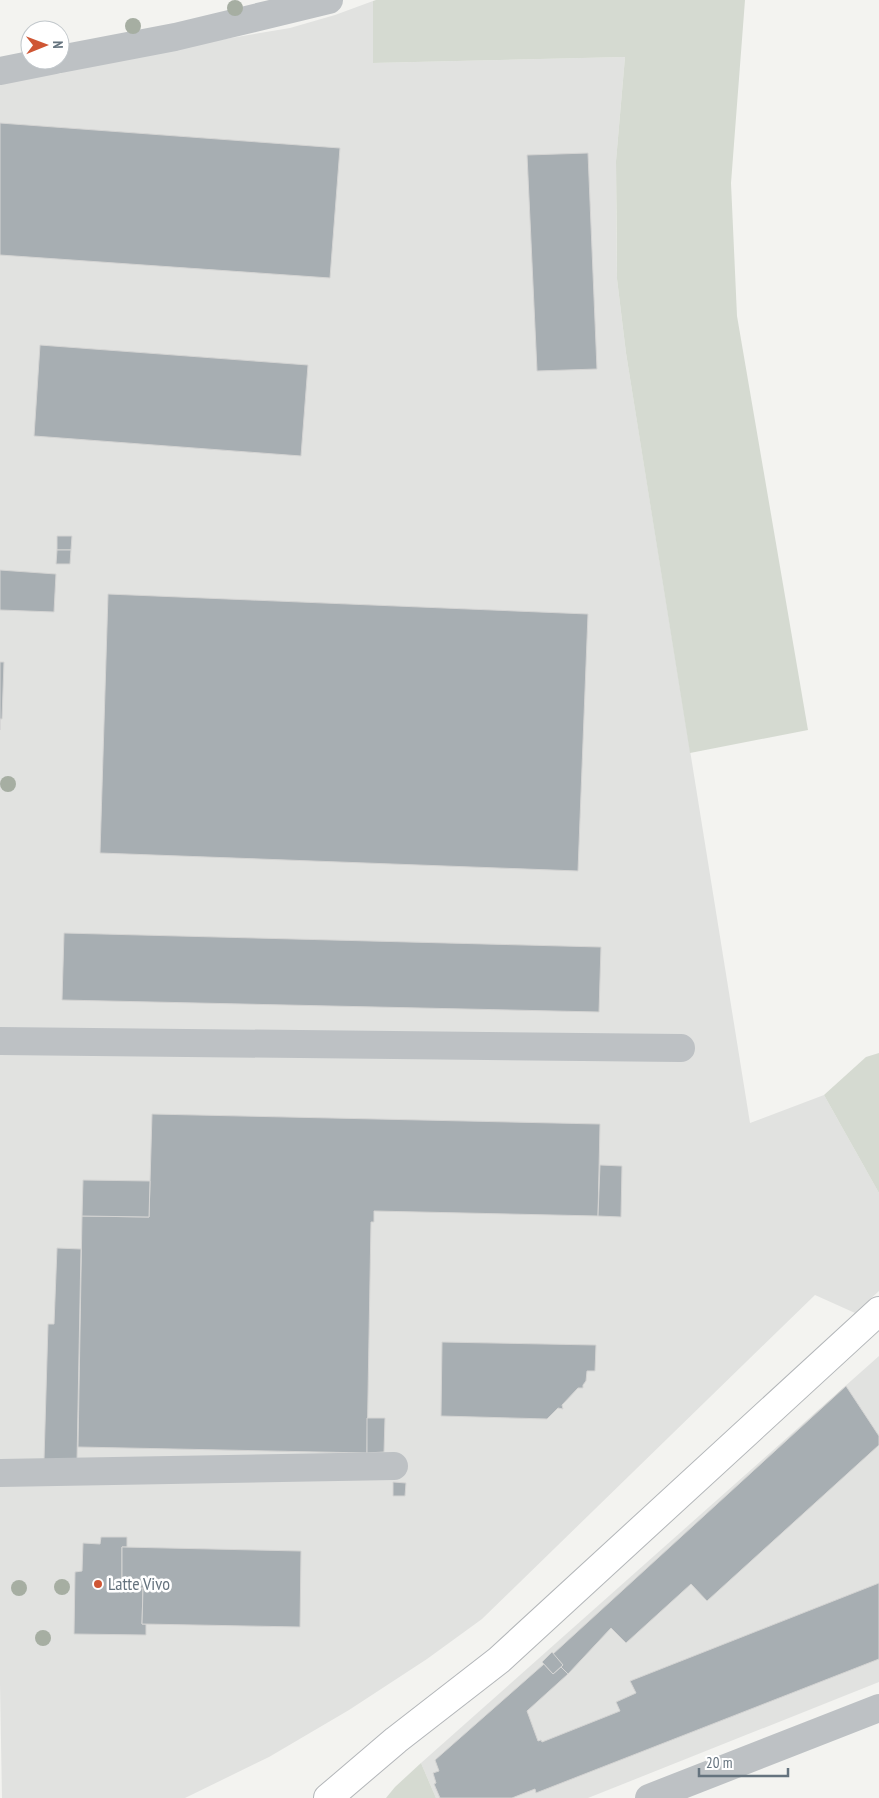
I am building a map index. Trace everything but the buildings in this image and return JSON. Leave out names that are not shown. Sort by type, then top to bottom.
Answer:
[{"type":"main road","points":[[328,1798],[396,1740],[499,1660],[879,1311]]},
{"type":"street","points":[[70,57],[175,36],[329,0]]},
{"type":"street","points":[[0,71],[20,67]]},
{"type":"street","points":[[0,1041],[681,1048]]},
{"type":"street","points":[[0,1473],[394,1466]]},
{"type":"street","points":[[661,1796],[879,1708]]},
{"type":"shaded area","points":[[745,0],[731,183],[737,316],[808,730],[690,753],[626,353],[617,279],[616,161],[625,57],[373,63],[373,1]]},
{"type":"shaded area","points":[[373,1],[373,63],[625,57],[616,161],[617,279],[626,353],[750,1123],[824,1095],[879,1193],[879,1291],[855,1313],[815,1295],[482,1619],[427,1659],[349,1710],[269,1757],[185,1798],[2,1798],[0,1684],[0,77],[41,70],[70,70],[70,65],[290,28],[335,15]]},
{"type":"shaded area","points":[[879,1053],[879,1193],[824,1095],[866,1057]]},
{"type":"shaded area","points":[[879,1356],[879,1682],[588,1798],[436,1798],[421,1763]]},
{"type":"shaded area","points":[[421,1763],[436,1798],[386,1798],[395,1787]]},
{"type":"place","name":"Latte Vivo","points":[[98,1584]]}]
